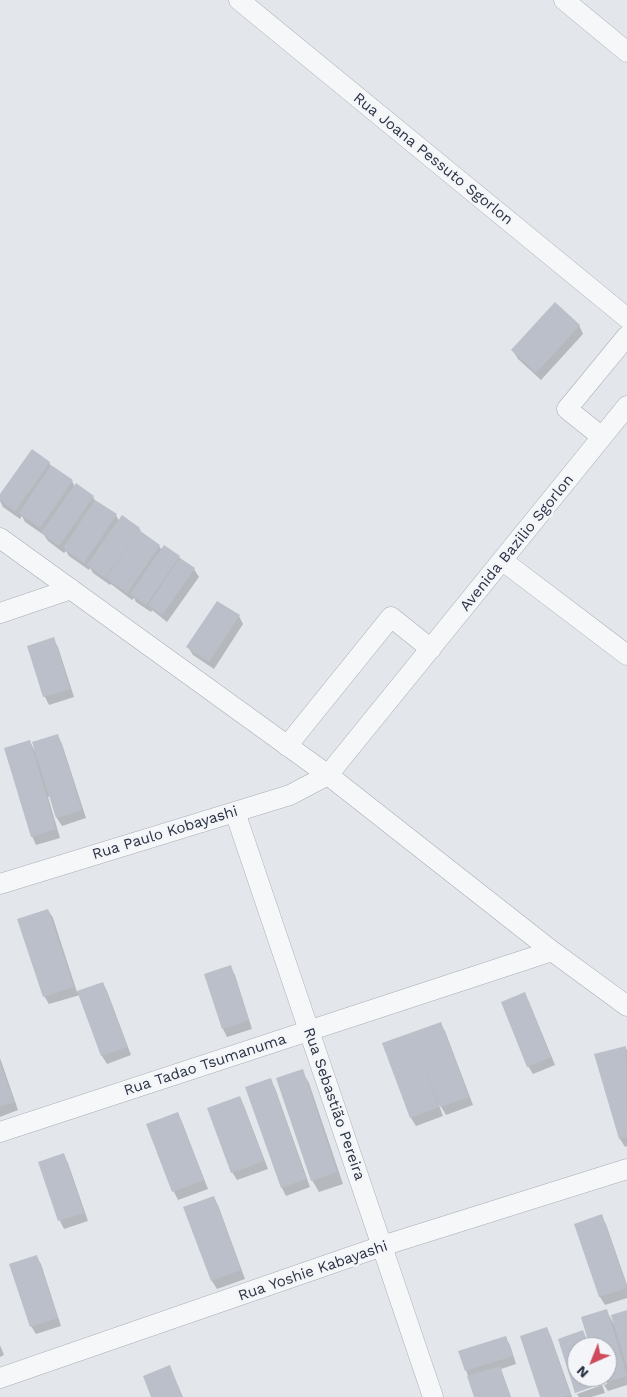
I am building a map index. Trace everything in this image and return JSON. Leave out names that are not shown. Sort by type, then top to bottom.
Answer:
[{"type":"street","name":"Rua Joana Pessuto Sgorlon","points":[[239,0],[627,318]]},
{"type":"street","points":[[564,0],[627,52]]},
{"type":"street","points":[[602,437],[567,408],[627,336]]},
{"type":"street","name":"Avenida Bazilio Sgorlon","points":[[328,775],[627,406]]},
{"type":"street","points":[[0,538],[328,775],[552,951],[627,1006]]},
{"type":"street","points":[[502,561],[627,655]]},
{"type":"street","points":[[0,613],[70,589]]},
{"type":"street","points":[[288,746],[391,617],[431,649]]},
{"type":"street","name":"Rua Paulo Kobayashi","points":[[0,884],[290,795],[328,775]]},
{"type":"street","name":"Rua Sebastião Pereira","points":[[235,812],[433,1397]]},
{"type":"street","name":"Rua Tadao Tsumanuma","points":[[0,1132],[552,951]]},
{"type":"street","name":"Rua Yoshie Kabayashi","points":[[0,1378],[382,1246],[627,1169]]},
{"type":"building","points":[[555,302],[580,325],[536,373],[511,350]]},
{"type":"building","points":[[32,449],[50,462],[15,511],[0,500],[0,494]]},
{"type":"building","points":[[51,465],[73,480],[40,528],[19,513]]},
{"type":"building","points":[[76,483],[94,496],[59,546],[41,533]]},
{"type":"building","points":[[95,500],[117,514],[84,563],[63,548]]},
{"type":"building","points":[[122,515],[140,528],[105,578],[87,565]]},
{"type":"building","points":[[139,530],[160,545],[127,593],[106,578]]},
{"type":"building","points":[[164,545],[180,556],[146,605],[130,594]]},
{"type":"building","points":[[180,558],[195,568],[162,615],[148,605]]},
{"type":"building","points":[[217,601],[240,615],[209,662],[186,647]]},
{"type":"building","points":[[54,637],[70,689],[43,697],[27,646]]},
{"type":"building","points":[[58,734],[82,810],[56,818],[32,742]]},
{"type":"building","points":[[30,740],[56,829],[31,837],[4,748]]},
{"type":"building","points":[[48,909],[74,987],[43,997],[17,919]]},
{"type":"building","points":[[231,965],[249,1020],[222,1029],[204,974]]},
{"type":"building","points":[[103,982],[127,1047],[101,1056],[77,991]]},
{"type":"building","points":[[525,992],[551,1057],[527,1067],[501,1002]]},
{"type":"building","points":[[441,1022],[469,1097],[440,1107],[420,1054],[439,1107],[410,1118],[382,1043]]},
{"type":"building","points":[[626,1046],[627,1137],[619,1139],[594,1054]]},
{"type":"building","points":[[0,1062],[14,1102],[0,1107]]},
{"type":"building","points":[[303,1069],[337,1172],[311,1181],[276,1078]]},
{"type":"building","points":[[271,1078],[306,1179],[281,1188],[245,1087]]},
{"type":"building","points":[[240,1096],[264,1161],[231,1173],[207,1108]]},
{"type":"building","points":[[178,1112],[204,1180],[172,1192],[146,1124]]},
{"type":"building","points":[[64,1153],[84,1213],[58,1221],[38,1162]]},
{"type":"building","points":[[214,1196],[241,1270],[211,1281],[183,1207]]},
{"type":"building","points":[[602,1214],[627,1288],[599,1297],[574,1224]]},
{"type":"building","points":[[37,1255],[58,1318],[30,1327],[9,1264]]},
{"type":"building","points":[[607,1309],[615,1337],[587,1337],[581,1317]]},
{"type":"building","points":[[627,1310],[627,1367],[611,1315]]},
{"type":"building","points":[[547,1327],[570,1395],[563,1397],[540,1397],[520,1336]]},
{"type":"building","points":[[583,1330],[585,1337],[567,1337],[567,1368],[558,1339]]},
{"type":"building","points":[[506,1336],[513,1356],[465,1371],[458,1351]]},
{"type":"building","points":[[617,1342],[627,1376],[617,1379]]},
{"type":"building","points":[[170,1365],[182,1397],[151,1397],[143,1376]]},
{"type":"building","points":[[500,1366],[510,1397],[474,1397],[467,1376]]},
{"type":"building","points":[[573,1387],[592,1387],[575,1393]]}]
